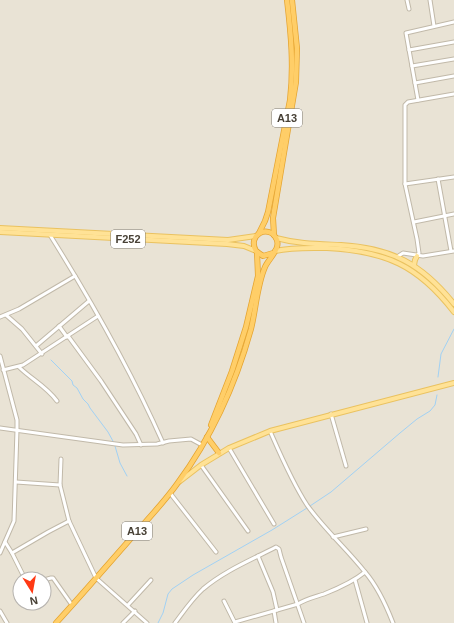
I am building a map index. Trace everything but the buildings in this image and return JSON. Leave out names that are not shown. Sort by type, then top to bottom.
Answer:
[{"type":"highway","name":"A13","points":[[208,434],[212,419],[232,371],[246,328],[258,276],[257,252],[253,244],[265,222],[268,212],[292,88],[293,48],[287,0]]},
{"type":"highway","name":"A13","points":[[56,623],[177,484],[208,434],[236,372],[251,328],[264,270],[277,247],[273,218],[296,82],[297,48],[292,0]]},
{"type":"highway","points":[[258,235],[267,232],[275,237]]},
{"type":"highway","points":[[257,252],[267,256],[274,252]]},
{"type":"highway","points":[[208,434],[219,453]]},
{"type":"main road","name":"F252","points":[[0,228],[222,239],[237,239],[258,235]]},
{"type":"main road","name":"F252","points":[[0,232],[227,244],[244,246],[257,252]]},
{"type":"main road","points":[[275,237],[301,243],[361,247],[377,250],[397,257],[414,265],[430,278],[454,304]]},
{"type":"main road","points":[[274,252],[301,247],[367,252],[384,257],[402,265],[423,279],[439,293],[454,312]]},
{"type":"main road","points":[[414,265],[417,256]]},
{"type":"main road","points":[[177,484],[219,453],[270,431],[454,383]]},
{"type":"street","points":[[407,0],[409,9]]},
{"type":"street","points":[[430,0],[434,26]]},
{"type":"street","points":[[418,100],[406,33],[454,22]]},
{"type":"street","points":[[409,50],[454,42]]},
{"type":"street","points":[[412,66],[454,59]]},
{"type":"street","points":[[415,83],[454,76]]},
{"type":"street","points":[[417,256],[419,253],[417,239],[405,184],[405,105],[408,102],[454,94]]},
{"type":"street","points":[[405,184],[454,177]]},
{"type":"street","points":[[397,257],[403,253],[423,256],[453,251],[438,179]]},
{"type":"street","points":[[414,222],[454,214]]},
{"type":"street","points":[[50,235],[90,301],[132,377],[163,443]]},
{"type":"street","points":[[0,317],[30,303],[75,276]]},
{"type":"street","points":[[36,346],[90,301]]},
{"type":"street","points":[[6,315],[17,325],[42,354]]},
{"type":"street","points":[[3,370],[19,367],[42,354],[98,316]]},
{"type":"street","points":[[59,326],[101,381],[136,434],[141,445]]},
{"type":"street","points":[[0,356],[1,365],[16,420],[17,430],[14,521],[0,553]]},
{"type":"street","points":[[19,367],[50,392],[57,401]]},
{"type":"street","points":[[331,414],[346,466]]},
{"type":"street","points":[[0,428],[123,445],[141,445],[191,439],[202,445]]},
{"type":"street","points":[[270,431],[307,505],[333,537],[365,572],[380,593],[393,623]]},
{"type":"street","points":[[229,448],[274,524]]},
{"type":"street","points":[[61,459],[60,485],[69,521],[96,578],[147,623]]},
{"type":"street","points":[[201,465],[248,531]]},
{"type":"street","points":[[16,482],[60,485]]},
{"type":"street","points":[[170,493],[216,552]]},
{"type":"street","points":[[12,553],[69,521]]},
{"type":"street","points":[[333,537],[366,529]]},
{"type":"street","points":[[5,542],[21,571]]},
{"type":"street","points":[[175,623],[202,590],[216,579],[276,547],[304,623]]},
{"type":"street","points":[[258,556],[273,592],[276,623]]},
{"type":"street","points":[[224,601],[235,622],[298,604],[306,599],[325,593],[355,580],[365,572]]},
{"type":"street","points":[[52,578],[72,605]]},
{"type":"street","points":[[128,605],[151,580]]},
{"type":"street","points":[[355,580],[367,623]]},
{"type":"street","points":[[0,611],[7,623]]},
{"type":"street","points":[[123,623],[135,611]]},
{"type":"shaded area","points":[[0,0],[454,0],[454,623],[0,623]]},
{"type":"waterway","points":[[438,377],[441,354],[454,329]]},
{"type":"waterway","points":[[51,360],[72,381],[73,385],[77,388],[114,443]]},
{"type":"waterway","points":[[310,506],[331,492],[417,419],[430,411],[435,405],[437,395]]},
{"type":"waterway","points":[[115,446],[120,463],[127,476]]},
{"type":"waterway","points":[[158,623],[163,613],[168,594],[172,589],[193,575],[272,530],[307,508]]}]
